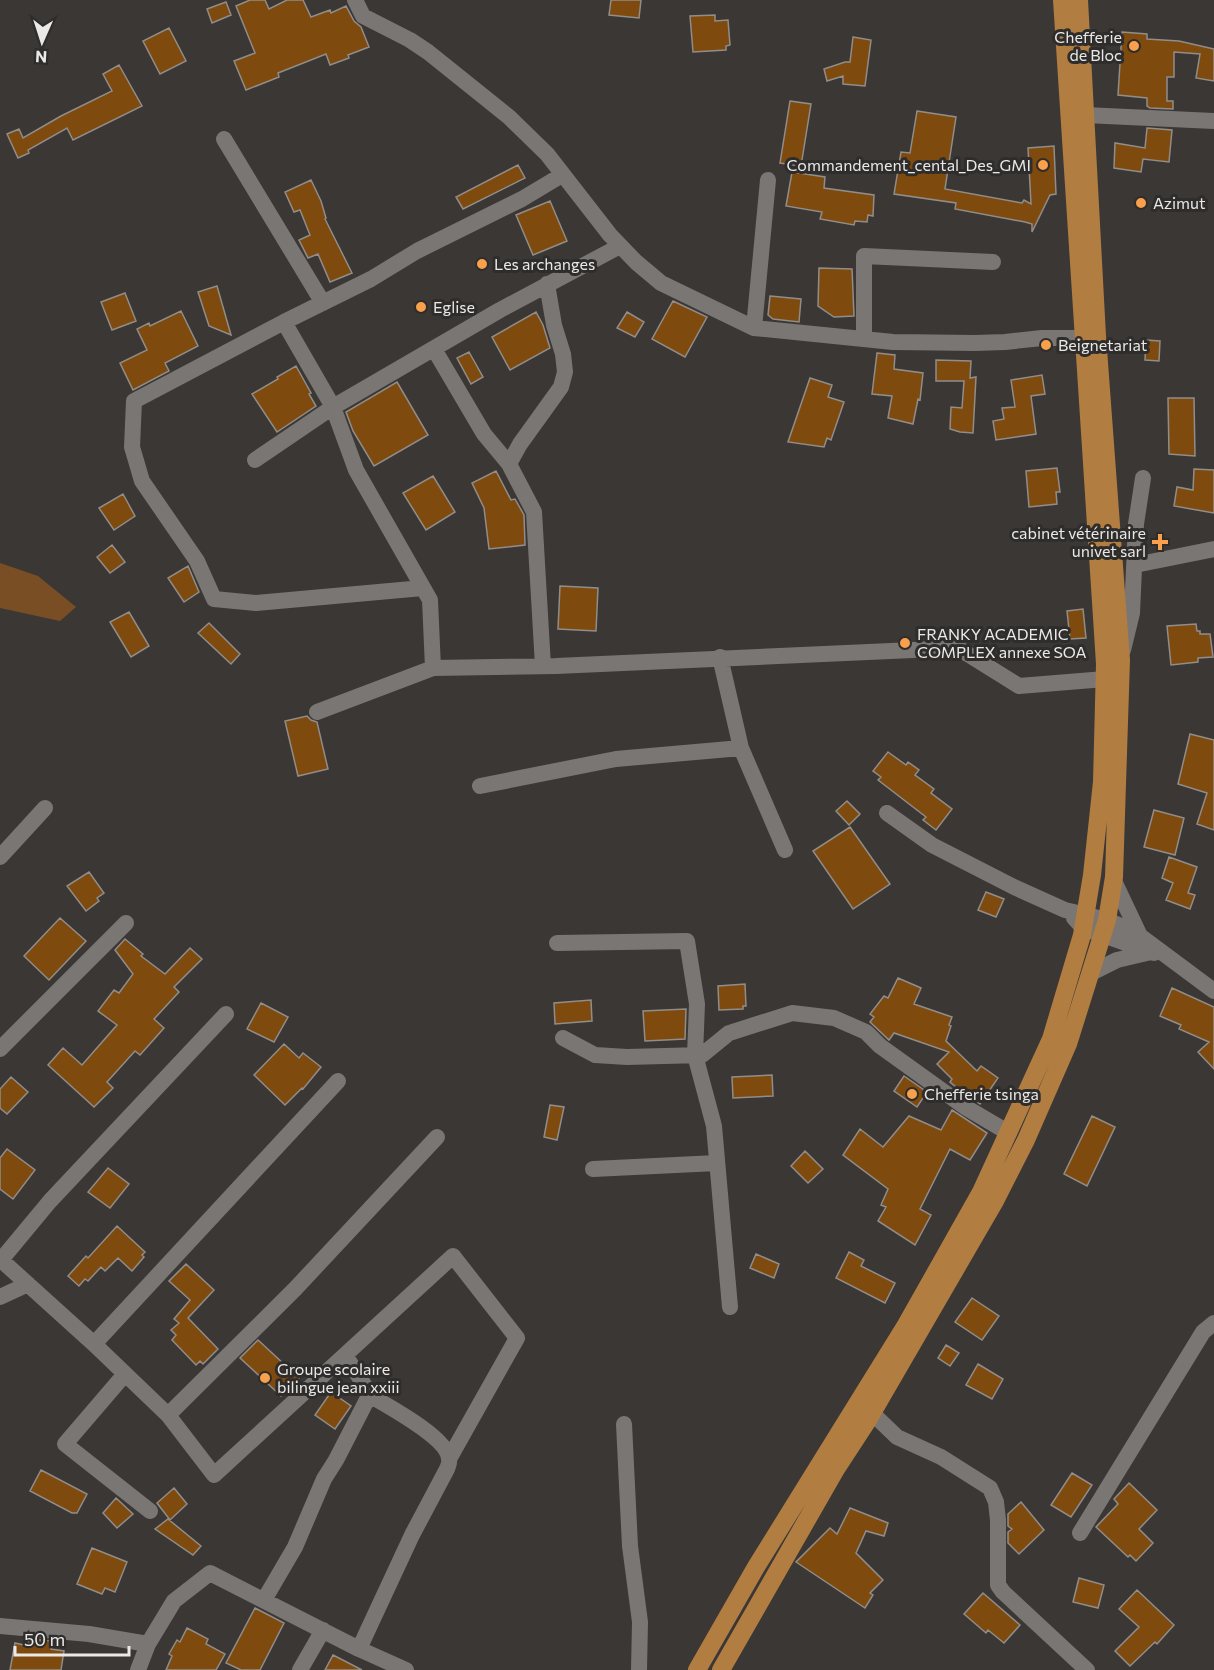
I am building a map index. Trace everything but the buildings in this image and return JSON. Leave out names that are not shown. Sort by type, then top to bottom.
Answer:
[{"type":"main road","points":[[697,1670],[756,1567],[906,1325],[981,1192],[1051,1039],[1084,921],[1102,782],[1105,679],[1062,0]]},
{"type":"main road","points":[[721,1670],[836,1469],[872,1413],[977,1236],[1026,1140],[1068,1044],[1105,927],[1114,881],[1121,660],[1097,336],[1079,0]]},
{"type":"street","points":[[355,0],[363,16],[428,52],[509,117],[547,154],[620,246],[661,283],[754,328],[893,342],[975,343],[1042,338],[1084,338]]},
{"type":"street","points":[[1085,115],[1214,121]]},
{"type":"street","points":[[224,139],[322,303]]},
{"type":"street","points":[[423,588],[256,603],[214,599],[197,561],[142,481],[132,447],[134,401],[371,279],[432,243],[522,199],[562,175]]},
{"type":"street","points":[[754,328],[768,180]]},
{"type":"street","points":[[255,460],[333,407],[547,284],[620,246]]},
{"type":"street","points":[[864,339],[864,256],[993,262]]},
{"type":"street","points":[[509,464],[520,444],[561,387],[565,372],[547,284]]},
{"type":"street","points":[[284,322],[333,407],[356,470],[430,600],[433,668]]},
{"type":"street","points":[[434,349],[484,434],[509,464],[534,512],[543,666]]},
{"type":"street","points":[[1121,660],[1131,613],[1136,524],[1143,478]]},
{"type":"street","points":[[1135,565],[1214,549]]},
{"type":"street","points":[[316,712],[433,668],[543,666],[957,648],[1019,686],[1105,679]]},
{"type":"street","points":[[720,657],[741,748],[785,850]]},
{"type":"street","points":[[480,786],[616,759],[741,748]]},
{"type":"street","points":[[0,857],[45,808]]},
{"type":"street","points":[[887,813],[932,844],[1084,921],[1140,936]]},
{"type":"street","points":[[1114,881],[1140,936],[1157,954]]},
{"type":"street","points":[[0,1049],[126,923]]},
{"type":"street","points":[[1105,927],[1157,954],[1214,991]]},
{"type":"street","points":[[557,943],[687,940],[697,1004],[695,1055],[714,1126],[730,1307]]},
{"type":"street","points":[[1091,973],[1117,960],[1157,954]]},
{"type":"street","points":[[563,1038],[595,1055],[627,1057],[702,1055],[729,1033],[792,1013],[834,1018],[866,1032],[880,1046],[965,1107],[1009,1133]]},
{"type":"street","points":[[226,1014],[50,1201],[1,1260],[168,1415],[214,1474],[453,1256],[517,1338],[450,1459],[358,1650]]},
{"type":"street","points":[[94,1344],[338,1081]]},
{"type":"street","points":[[168,1415],[295,1289],[437,1137]]},
{"type":"street","points":[[593,1169],[717,1163]]},
{"type":"street","points":[[0,1298],[28,1284]]},
{"type":"street","points":[[1080,1533],[1203,1332],[1214,1323]]},
{"type":"street","points":[[264,1600],[294,1547],[324,1479],[370,1394],[345,1355]]},
{"type":"street","points":[[125,1374],[65,1444],[150,1511]]},
{"type":"street","points":[[369,1395],[414,1420],[446,1451],[450,1459]]},
{"type":"street","points":[[872,1413],[897,1437],[941,1457],[990,1488],[996,1502],[998,1520],[998,1585],[1087,1670]]},
{"type":"street","points":[[624,1424],[630,1545],[640,1622],[639,1670]]},
{"type":"street","points":[[138,1670],[148,1644],[174,1601],[210,1573],[358,1650],[406,1670]]},
{"type":"street","points":[[0,1626],[90,1634],[148,1644]]},
{"type":"street","points":[[300,1670],[323,1630]]},
{"type":"shaded area","points":[[0,563],[38,576],[76,607],[60,621],[0,608]]},
{"type":"place","name":"Chefferie de Bloc","points":[[1134,46]]},
{"type":"place","name":"Commandement_cental_Des_GMI","points":[[1043,165]]},
{"type":"place","name":"Azimut","points":[[1141,203]]},
{"type":"place","name":"Les archanges","points":[[482,264]]},
{"type":"place","name":"Eglise","points":[[421,307]]},
{"type":"place","name":"Beignetariat","points":[[1046,345]]},
{"type":"place","name":"cabinet vétérinaire univet sarl","points":[[1160,542]]},
{"type":"place","name":"FRANKY ACADEMIC COMPLEX annexe SOA","points":[[905,643]]},
{"type":"place","name":"Chefferie tsinga","points":[[912,1094]]},
{"type":"place","name":"Groupe scolaire bilingue jean xxiii","points":[[265,1378]]}]
